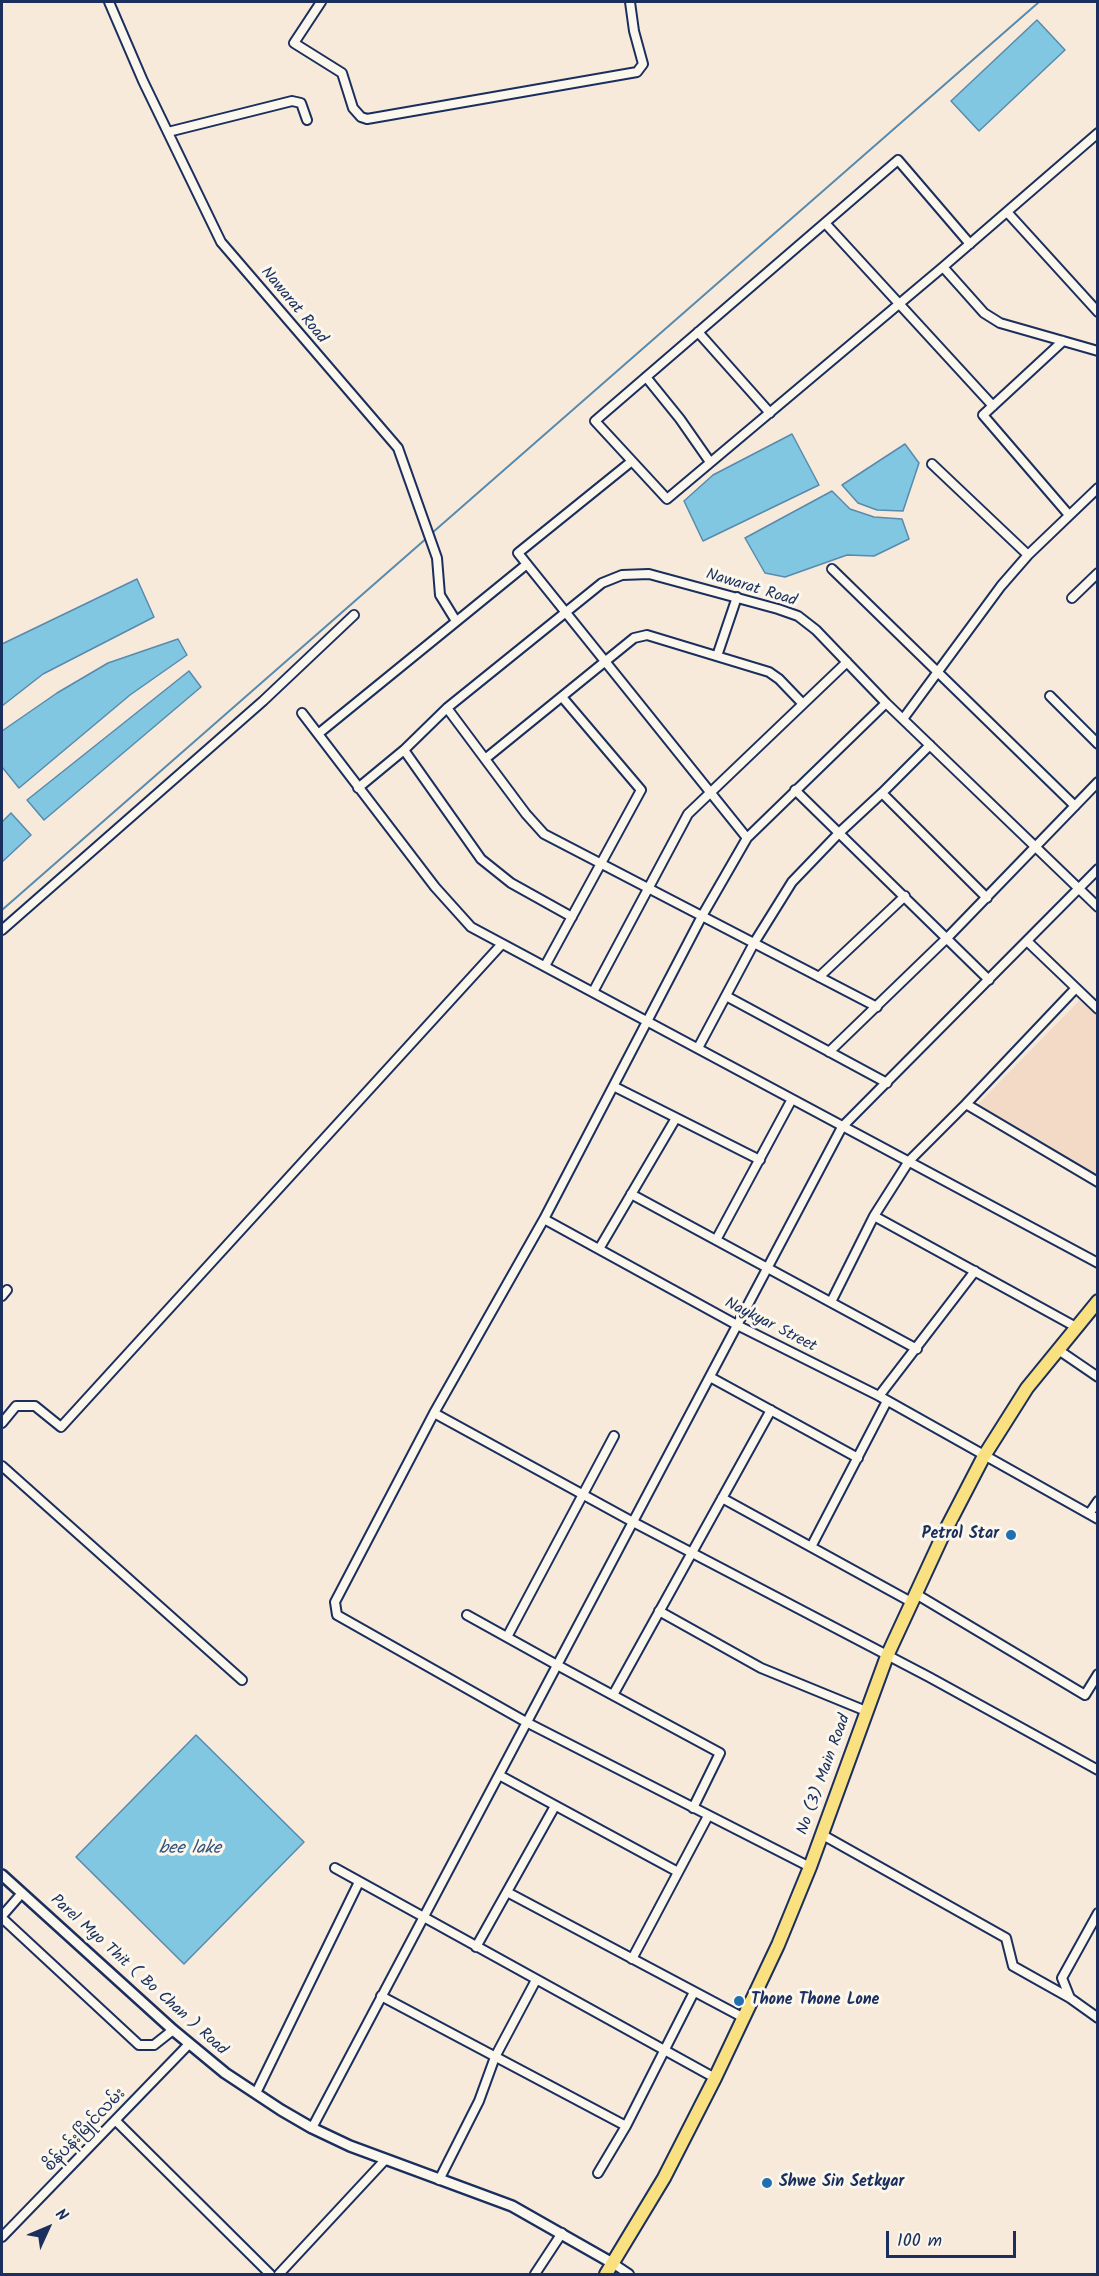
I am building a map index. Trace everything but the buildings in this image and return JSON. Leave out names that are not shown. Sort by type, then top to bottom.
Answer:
[{"type":"main road","name":"No (3) Main Road","points":[[610,2269],[664,2178],[715,2078],[778,1945],[810,1867],[887,1656],[943,1535],[984,1456],[1028,1388],[1098,1301]]},
{"type":"street","name":"Nawarat Road","points":[[109,2],[143,81],[221,242],[398,448],[437,558],[440,596],[456,621]]},
{"type":"street","points":[[321,2],[294,43],[342,73],[353,108],[361,117],[367,119],[637,72],[643,64],[634,31],[630,2]]},
{"type":"street","points":[[168,132],[292,102],[301,103],[307,120]]},
{"type":"street","points":[[970,244],[898,160],[595,421],[667,499],[943,267],[970,244],[1098,133]]},
{"type":"street","points":[[1007,212],[1098,312]]},
{"type":"street","points":[[825,223],[993,406]]},
{"type":"street","points":[[943,267],[984,313],[1000,323],[1098,351]]},
{"type":"street","points":[[698,332],[770,413]]},
{"type":"street","points":[[1063,341],[983,415],[1069,515]]},
{"type":"street","points":[[646,376],[710,462]]},
{"type":"street","points":[[632,461],[518,553],[747,838]]},
{"type":"street","points":[[932,464],[1028,555]]},
{"type":"street","points":[[903,719],[979,613],[1028,555],[1098,488]]},
{"type":"street","points":[[318,734],[527,564]]},
{"type":"street","points":[[832,569],[1075,806]]},
{"type":"street","points":[[1072,598],[1098,573]]},
{"type":"street","name":"Nawarat Road","points":[[358,788],[404,750],[447,708],[602,583],[622,575],[649,574],[798,616],[816,630],[886,703],[1098,907]]},
{"type":"street","points":[[717,656],[737,597]]},
{"type":"street","points":[[2,930],[263,701],[354,615]]},
{"type":"street","points":[[485,759],[634,638],[647,635],[769,672],[803,704]]},
{"type":"street","points":[[593,992],[688,814],[847,662]]},
{"type":"street","points":[[1050,696],[1098,744]]},
{"type":"street","points":[[545,966],[641,790],[561,697]]},
{"type":"street","points":[[810,1867],[526,1722],[337,1615],[336,1602],[434,1413],[544,1219],[615,1087],[702,916],[747,838],[886,703]]},
{"type":"street","points":[[447,708],[526,814],[544,834],[877,1007]]},
{"type":"street","points":[[302,713],[454,910],[471,927],[1098,1263]]},
{"type":"street","points":[[698,1048],[754,943],[792,882],[930,745]]},
{"type":"street","points":[[404,750],[482,859],[511,883],[572,916]]},
{"type":"street","points":[[830,1052],[987,898],[1098,782]]},
{"type":"street","points":[[795,790],[948,937],[989,980]]},
{"type":"street","points":[[882,793],[987,898]]},
{"type":"street","points":[[312,2128],[842,1127],[1098,869]]},
{"type":"street","points":[[819,977],[905,896]]},
{"type":"street","points":[[1028,942],[1098,1009]]},
{"type":"street","points":[[2,1423],[16,1407],[35,1406],[61,1427],[501,945]]},
{"type":"street","points":[[831,1302],[874,1216],[909,1161],[1076,988]]},
{"type":"street","points":[[726,996],[887,1083]]},
{"type":"street","points":[[615,1087],[760,1160]]},
{"type":"street","points":[[716,1240],[792,1099]]},
{"type":"street","points":[[966,1104],[1098,1182]]},
{"type":"street","points":[[598,1249],[676,1118]]},
{"type":"street","points":[[631,1194],[917,1348]]},
{"type":"street","points":[[874,1216],[1076,1327]]},
{"type":"street","name":"Naykyar Street","points":[[544,1219],[737,1325],[879,1396],[1098,1519]]},
{"type":"street","points":[[879,1396],[975,1270]]},
{"type":"street","points":[[1057,1350],[1098,1377]]},
{"type":"street","points":[[710,1377],[858,1458]]},
{"type":"street","points":[[811,1547],[887,1401]]},
{"type":"street","points":[[613,1695],[771,1410]]},
{"type":"street","points":[[434,1413],[633,1522],[929,1677],[1098,1770]]},
{"type":"street","points":[[507,1637],[614,1436]]},
{"type":"street","points":[[2,1466],[242,1680]]},
{"type":"street","points":[[722,1498],[811,1547],[914,1598],[1085,1695],[1098,1674]]},
{"type":"street","points":[[1089,1514],[1098,1502]]},
{"type":"street","points":[[659,1611],[761,1668],[866,1711]]},
{"type":"street","points":[[467,1615],[720,1753],[693,1808]]},
{"type":"street","points":[[498,1775],[678,1872]]},
{"type":"street","points":[[476,1947],[555,1806]]},
{"type":"street","points":[[632,1959],[708,1815]]},
{"type":"street","points":[[821,1834],[1006,1938],[1013,1966],[1070,1998],[1098,2018]]},
{"type":"street","points":[[335,1868],[715,2078]]},
{"type":"street","name":"Parel Myo Thit ( Bo Chan ) Road","points":[[2,1875],[173,2030],[225,2073],[312,2128],[386,2160],[512,2206],[562,2233],[610,2269]]},
{"type":"street","points":[[256,2093],[359,1882]]},
{"type":"street","points":[[507,1892],[744,2018]]},
{"type":"street","points":[[22,1893],[2,1917],[139,2045],[154,2045],[173,2030]]},
{"type":"street","points":[[1070,1998],[1062,1978],[1098,1913]]},
{"type":"street","points":[[439,2180],[479,2101],[495,2057],[536,1980]]},
{"type":"street","points":[[598,2173],[626,2126],[694,1992]]},
{"type":"street","points":[[381,1996],[626,2126]]},
{"type":"street","name":"စိန်ပန်းမြိုင်လမ်း","points":[[2,2237],[189,2044]]},
{"type":"street","points":[[116,2121],[270,2274]]},
{"type":"street","points":[[279,2274],[386,2160]]},
{"type":"street","points":[[535,2274],[562,2233]]},
{"type":"street","points":[[610,2269],[629,2274]]},
{"type":"shaded area","points":[[1080,1000],[1097,1016],[1097,1176],[977,1105]]},
{"type":"water","points":[[1037,20],[1065,50],[979,131],[951,101]]},
{"type":"water","points":[[792,434],[819,485],[703,541],[684,501],[713,475]]},
{"type":"water","points":[[905,444],[919,463],[903,511],[877,510],[858,503],[842,485]]},
{"type":"water","points":[[832,491],[850,509],[874,517],[902,519],[909,539],[874,556],[847,555],[785,577],[765,573],[745,538]]},
{"type":"water","points":[[137,579],[154,617],[43,674],[2,706],[2,644]]},
{"type":"water","points":[[178,639],[187,655],[130,695],[19,788],[2,767],[2,731],[57,693],[108,663]]},
{"type":"water","points":[[189,671],[201,687],[44,820],[27,800]]},
{"type":"water","points":[[11,813],[31,835],[2,862],[2,822]]},
{"type":"water","name":"bee lake","points":[[196,1735],[304,1842],[184,1964],[76,1857]]},
{"type":"waterway","points":[[432,533],[1039,2]]},
{"type":"waterway","points":[[2,910],[428,537]]},
{"type":"place","name":"Petrol Star","points":[[1011,1535]]},
{"type":"place","name":"Thone Thone Lone","points":[[739,2001]]},
{"type":"place","name":"Shwe Sin Setkyar","points":[[767,2183]]}]
